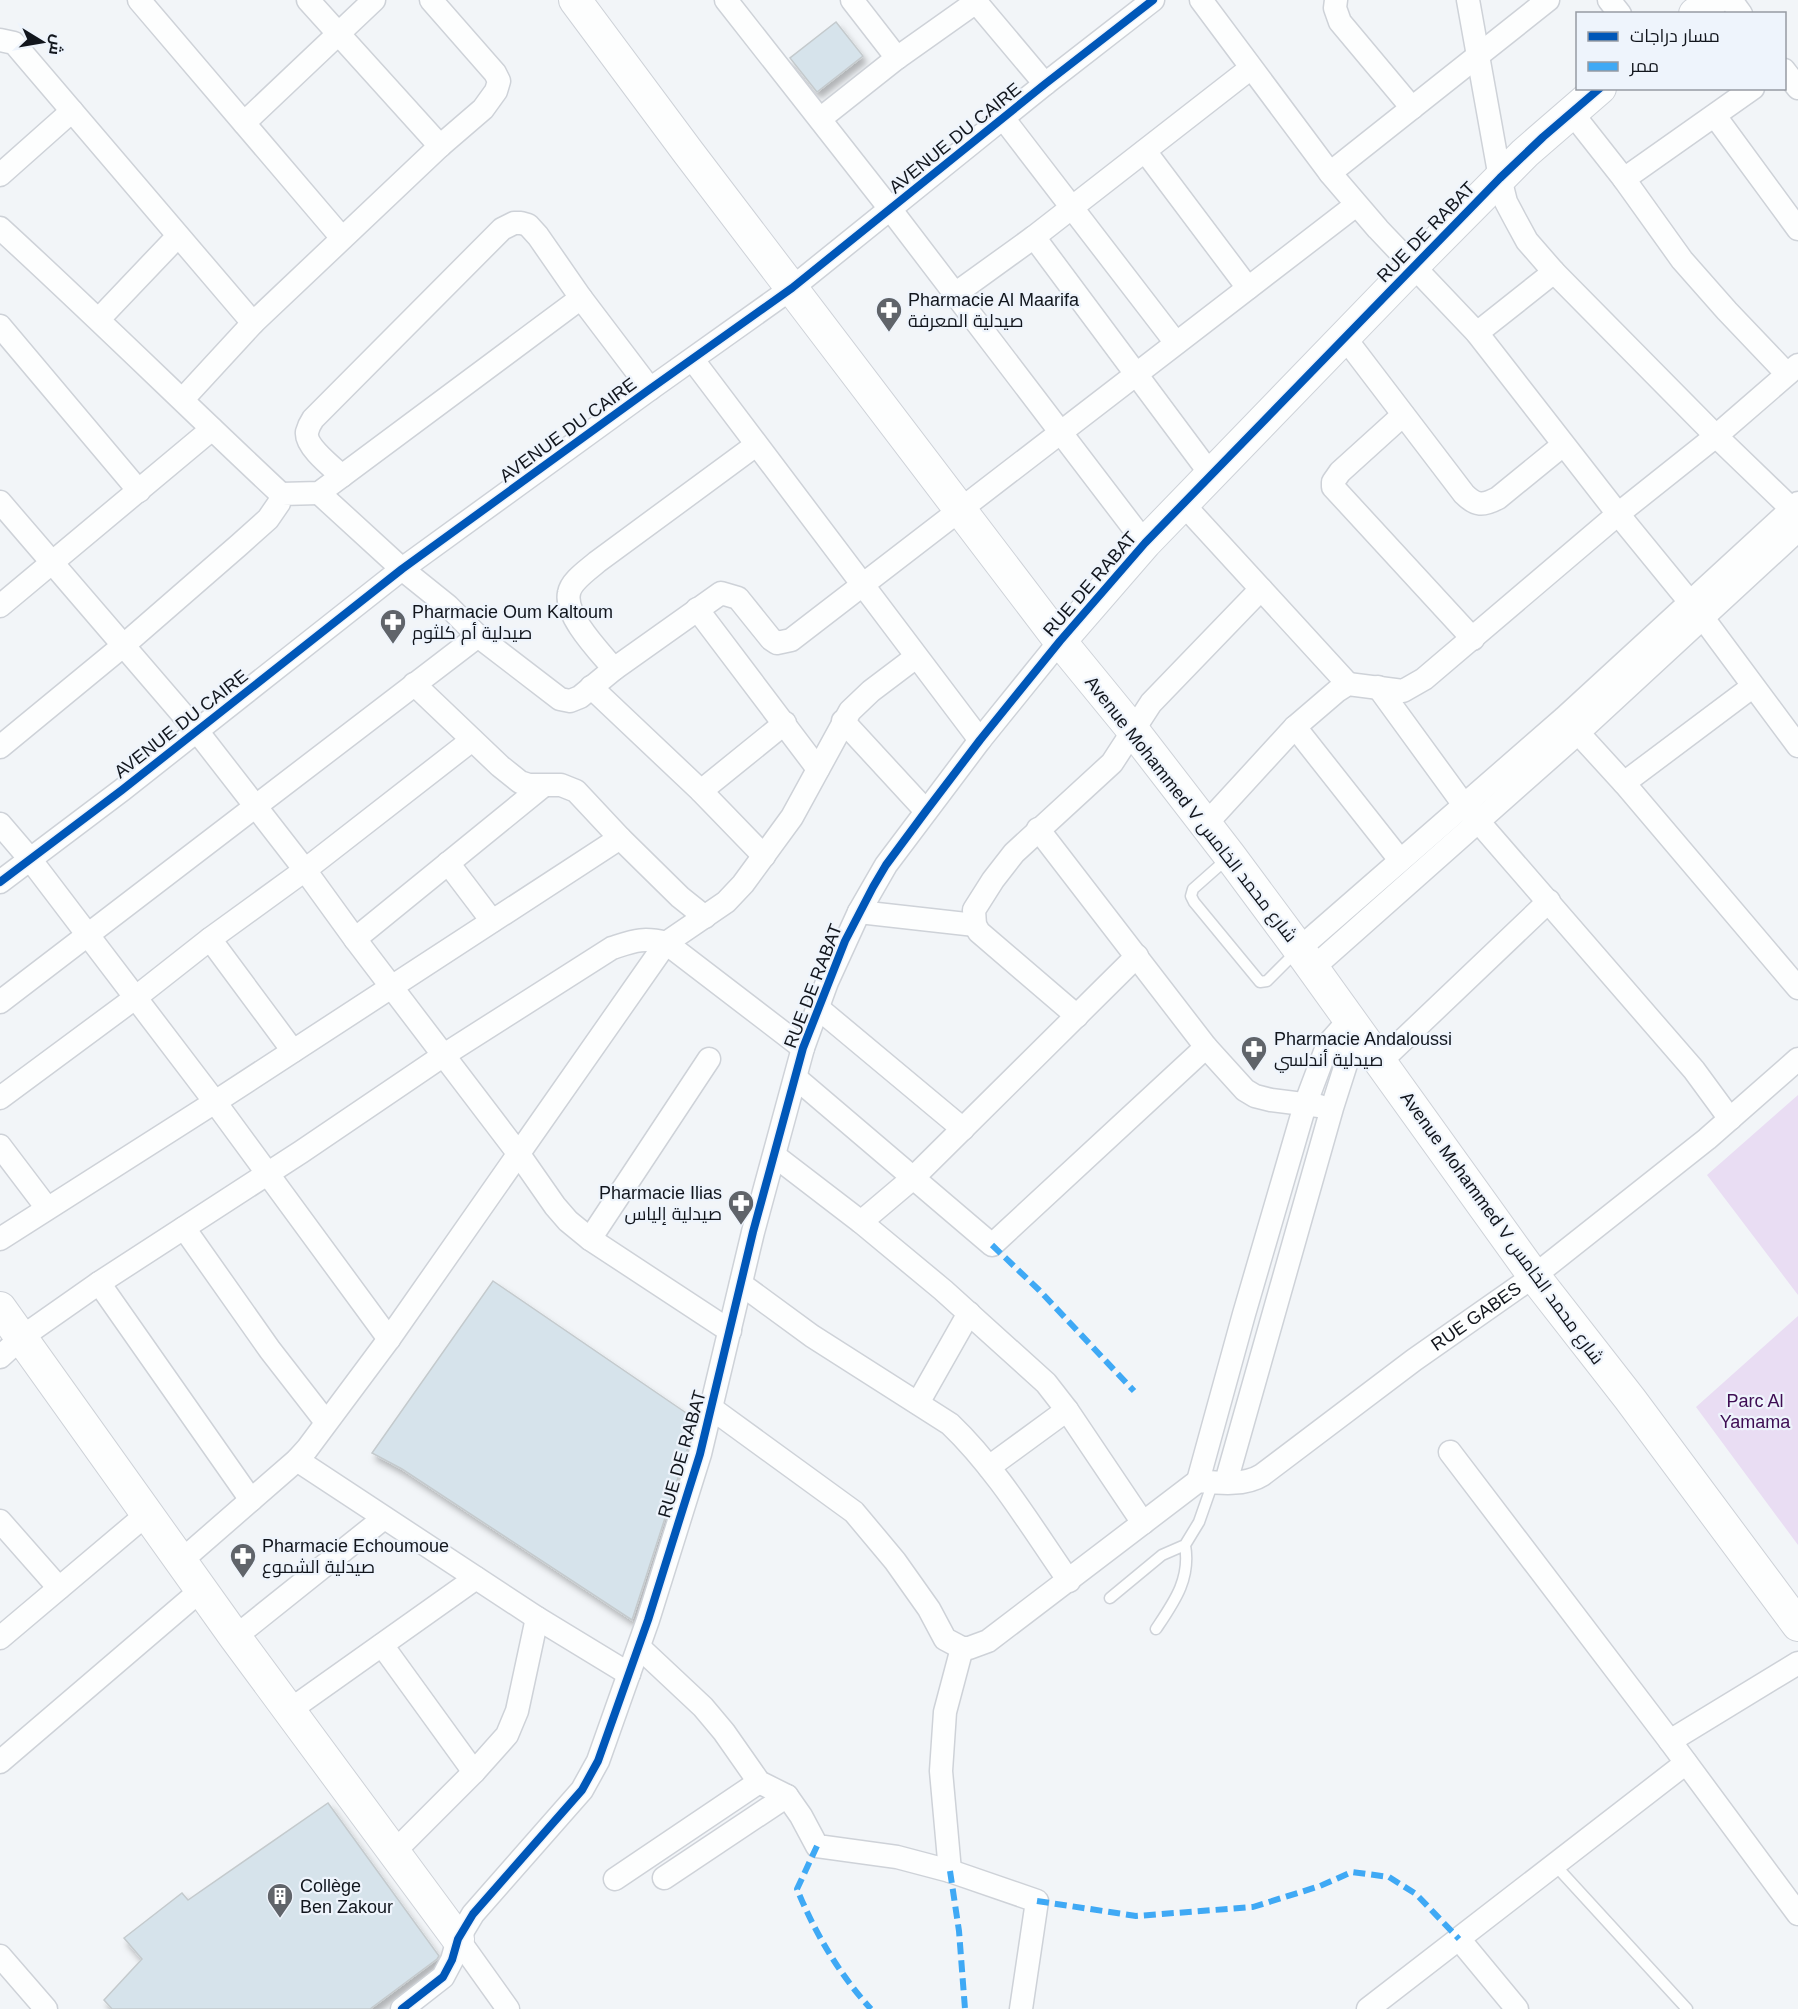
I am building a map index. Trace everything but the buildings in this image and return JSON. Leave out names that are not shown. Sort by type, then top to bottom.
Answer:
[{"type":"main road","name":"Avenue Mohammed V شارع محمد الخامس","points":[[574,0],[1060,641],[1206,824],[1381,1061],[1534,1276],[1630,1399],[1798,1625]]},
{"type":"main road","points":[[1698,12],[1713,0]]},
{"type":"main road","name":"RUE DE RABAT","points":[[1060,641],[1145,543],[1413,266],[1525,153],[1598,90]]},
{"type":"main road","points":[[0,1308],[11,1347],[147,1514],[458,1939]]},
{"type":"street","points":[[140,0],[342,238]]},
{"type":"street","points":[[308,0],[440,146]]},
{"type":"street","points":[[244,123],[374,0]]},
{"type":"street","points":[[183,399],[253,323],[440,146],[483,109],[496,91],[499,81],[486,61],[431,0]]},
{"type":"street","points":[[726,0],[891,210],[1145,543]]},
{"type":"street","points":[[852,0],[897,58]]},
{"type":"street","name":"AVENUE DU CAIRE","points":[[0,882],[122,790],[402,569],[792,288],[1153,0]]},
{"type":"street","points":[[1201,0],[1356,205],[1477,333],[1563,445],[1696,610],[1798,746]]},
{"type":"street","points":[[1336,0],[1335,8],[1340,22],[1412,108]]},
{"type":"street","points":[[1306,959],[1571,726],[1696,610],[1796,509],[1716,436],[1554,272],[1527,240],[1506,202],[1500,178],[1468,0]]},
{"type":"street","points":[[1330,173],[1548,0]]},
{"type":"street","points":[[1609,0],[1618,12]]},
{"type":"street","points":[[820,119],[897,58],[976,1],[1045,84]]},
{"type":"street","points":[[0,40],[14,44],[253,323]]},
{"type":"street","points":[[955,294],[1034,237],[1251,68]]},
{"type":"street","points":[[1786,71],[1798,88]]},
{"type":"street","points":[[1624,179],[1750,90]]},
{"type":"street","points":[[0,175],[72,111]]},
{"type":"street","points":[[1206,824],[1295,727],[1329,697],[1348,684],[1398,691],[1412,688],[1424,680],[1618,514],[1716,436],[1792,369],[1689,268],[1572,113]]},
{"type":"street","points":[[1715,116],[1798,229]]},
{"type":"street","points":[[1003,118],[1176,344]]},
{"type":"street","points":[[1145,151],[1248,288]]},
{"type":"street","points":[[319,493],[402,569],[448,606],[478,636],[560,699],[570,701],[580,698],[614,669],[721,593],[738,598],[771,639],[777,643],[784,642],[791,640],[1356,205]]},
{"type":"street","points":[[342,476],[308,441],[307,432],[313,418],[502,229],[514,223],[528,225],[538,236],[581,298],[650,389]]},
{"type":"street","points":[[0,228],[99,319],[281,494],[319,493],[581,298]]},
{"type":"street","points":[[99,319],[178,236]]},
{"type":"street","points":[[1034,237],[1212,476]]},
{"type":"street","points":[[1477,333],[1554,272]]},
{"type":"street","points":[[0,326],[138,491]]},
{"type":"street","points":[[1345,338],[1464,494],[1478,504],[1487,504],[1498,498],[1563,445]]},
{"type":"street","points":[[693,360],[980,740]]},
{"type":"street","points":[[1403,415],[1340,472],[1333,482],[1333,487],[1473,639]]},
{"type":"street","points":[[0,606],[212,429]]},
{"type":"street","points":[[614,669],[578,623],[569,605],[569,592],[577,580],[597,562],[756,445]]},
{"type":"street","points":[[0,747],[124,645],[268,519],[279,503],[281,494]]},
{"type":"street","points":[[0,502],[197,731],[305,870],[568,1221],[590,1239],[729,1331]]},
{"type":"street","points":[[1184,505],[1348,684]]},
{"type":"street","points":[[1696,610],[1798,530]]},
{"type":"street","points":[[1077,1016],[979,932],[975,925],[974,910],[980,897],[1014,853],[1112,763],[1151,703],[1261,589]]},
{"type":"street","points":[[698,609],[818,769]]},
{"type":"street","points":[[0,1002],[478,636]]},
{"type":"street","name":"RUE DE RABAT","points":[[402,2009],[443,1977],[452,1960],[458,1939],[485,1899],[582,1790],[598,1761],[639,1647],[696,1465],[753,1232],[803,1048],[832,972],[859,912],[886,865],[980,740],[1060,641]]},
{"type":"street","points":[[181,1561],[297,1460],[388,1339],[666,943],[726,902],[743,884],[792,817],[850,711],[865,696],[916,657]]},
{"type":"street","points":[[414,684],[520,782],[543,786],[561,785],[576,791],[680,897],[705,917]]},
{"type":"street","points":[[591,687],[701,791],[764,856]]},
{"type":"street","points":[[1378,687],[1471,813],[1694,1070],[1730,1119]]},
{"type":"street","points":[[1624,783],[1752,687]]},
{"type":"street","points":[[843,721],[926,811]]},
{"type":"street","points":[[701,791],[785,723]]},
{"type":"street","points":[[1571,726],[1624,783],[1798,988]]},
{"type":"street","points":[[1295,727],[1400,860]]},
{"type":"street","points":[[0,1098],[305,870],[472,740]]},
{"type":"street","points":[[355,939],[543,786]]},
{"type":"street","points":[[1306,959],[1400,860],[1471,813]]},
{"type":"street","points":[[0,824],[30,859],[215,1102],[388,1339]]},
{"type":"street","points":[[1038,829],[1206,1047],[1245,1090],[1255,1096],[1332,1108]]},
{"type":"street","points":[[0,1239],[620,838]]},
{"type":"street","points":[[448,863],[492,921]]},
{"type":"street","points":[[1381,1061],[1549,901]]},
{"type":"street","points":[[859,912],[975,925]]},
{"type":"street","points":[[210,939],[293,1051]]},
{"type":"street","points":[[11,1347],[99,1284],[268,1174],[444,1055],[612,948],[638,939],[651,939],[666,943],[803,1048]]},
{"type":"street","points":[[861,1222],[913,1178],[1137,956]]},
{"type":"street","points":[[818,1008],[963,1129]]},
{"type":"street","points":[[1213,1482],[1241,1325],[1305,1105],[1328,1044],[1350,1019]]},
{"type":"street","points":[[711,1408],[854,1512],[895,1561],[929,1609],[945,1639],[962,1648],[969,1648],[988,1641],[1143,1524],[1213,1482],[1348,1058],[1350,1019]]},
{"type":"street","points":[[796,1078],[992,1245],[1206,1047]]},
{"type":"street","points":[[590,1239],[709,1059]]},
{"type":"street","name":"RUE GABES","points":[[1213,1482],[1255,1480],[1262,1475],[1414,1360],[1534,1276],[1730,1119],[1798,1059]]},
{"type":"street","points":[[0,1146],[47,1208]]},
{"type":"street","points":[[775,1156],[861,1222],[969,1313],[1046,1383],[1067,1410],[1143,1524]]},
{"type":"street","points":[[184,1228],[270,1350],[326,1422]]},
{"type":"street","points":[[99,1284],[251,1500]]},
{"type":"street","points":[[741,1284],[812,1336],[950,1424],[989,1467],[1070,1581]]},
{"type":"street","points":[[918,1403],[969,1313]]},
{"type":"street","points":[[989,1467],[1067,1410]]},
{"type":"street","points":[[1450,1452],[1670,1741],[1798,1914]]},
{"type":"street","points":[[297,1460],[537,1618],[629,1674]]},
{"type":"street","points":[[0,1638],[147,1514]]},
{"type":"street","points":[[235,1637],[384,1518]]},
{"type":"street","points":[[0,1521],[59,1588]]},
{"type":"street","points":[[290,1710],[476,1578]]},
{"type":"street","points":[[0,1762],[201,1590]]},
{"type":"street","points":[[394,1851],[500,1745],[513,1724],[537,1618]]},
{"type":"street","points":[[382,1645],[474,1772]]},
{"type":"street","points":[[639,1647],[703,1707],[724,1732],[759,1782],[787,1796],[817,1846],[897,1857],[950,1871],[1037,1901],[1021,2009]]},
{"type":"street","points":[[950,1871],[941,1771],[945,1712],[962,1648]]},
{"type":"street","points":[[1670,1741],[1798,1663]]},
{"type":"street","points":[[1368,2009],[1686,1763]]},
{"type":"street","points":[[615,1879],[759,1782]]},
{"type":"street","points":[[664,1878],[787,1796]]},
{"type":"street","points":[[458,1939],[508,2009]]},
{"type":"street","points":[[1459,1939],[1516,2009]]},
{"type":"street","points":[[0,1956],[46,2009]]},
{"type":"lane","points":[[1230,856],[1193,889],[1191,896],[1194,902],[1260,982],[1267,981],[1306,959]]},
{"type":"lane","points":[[1110,1598],[1162,1555],[1185,1545],[1199,1522],[1213,1482]]},
{"type":"lane","points":[[1156,1629],[1179,1593],[1188,1561],[1185,1545]]},
{"type":"lane","points":[[1555,1865],[1687,2009]]},
{"type":"green space","points":[[1798,1095],[1798,1295],[1707,1175]]},
{"type":"green space","name":"Parc Al Yamama","points":[[1798,1316],[1798,1545],[1696,1407]]},
{"type":"marked path","points":[[992,1245],[1039,1290],[1134,1391]]},
{"type":"marked path","points":[[817,1846],[797,1889],[829,1952],[848,1982],[871,2009]]},
{"type":"marked path","points":[[950,1871],[959,1931],[965,2009]]},
{"type":"marked path","points":[[1037,1901],[1136,1916],[1253,1907],[1320,1886],[1352,1872],[1389,1877],[1416,1894],[1459,1939]]},
{"type":"cycle path","points":[[0,882],[122,790],[402,569],[792,288],[1153,0]]},
{"type":"cycle path","points":[[402,2009],[443,1977],[452,1960],[458,1939],[473,1914],[582,1790],[598,1761],[648,1620],[700,1454],[753,1232],[803,1048],[845,941],[886,865],[980,740],[1060,641],[1145,543],[1500,178],[1598,90]]},
{"type":"place","name":"Pharmacie Al Maarifa صيدلية المعرفة","points":[[889,333]]},
{"type":"place","name":"Pharmacie Oum Kaltoum صيدلية أم كلثوم","points":[[393,645]]},
{"type":"place","name":"Pharmacie Andaloussi صيدلية أندلسي","points":[[1254,1072]]},
{"type":"place","name":"Pharmacie Ilias صيدلية إلياس","points":[[741,1226]]},
{"type":"place","name":"Pharmacie Echoumoue صيدلية الشموع","points":[[243,1579]]},
{"type":"place","name":"Collège Ben Zakour","points":[[280,1919]]}]
